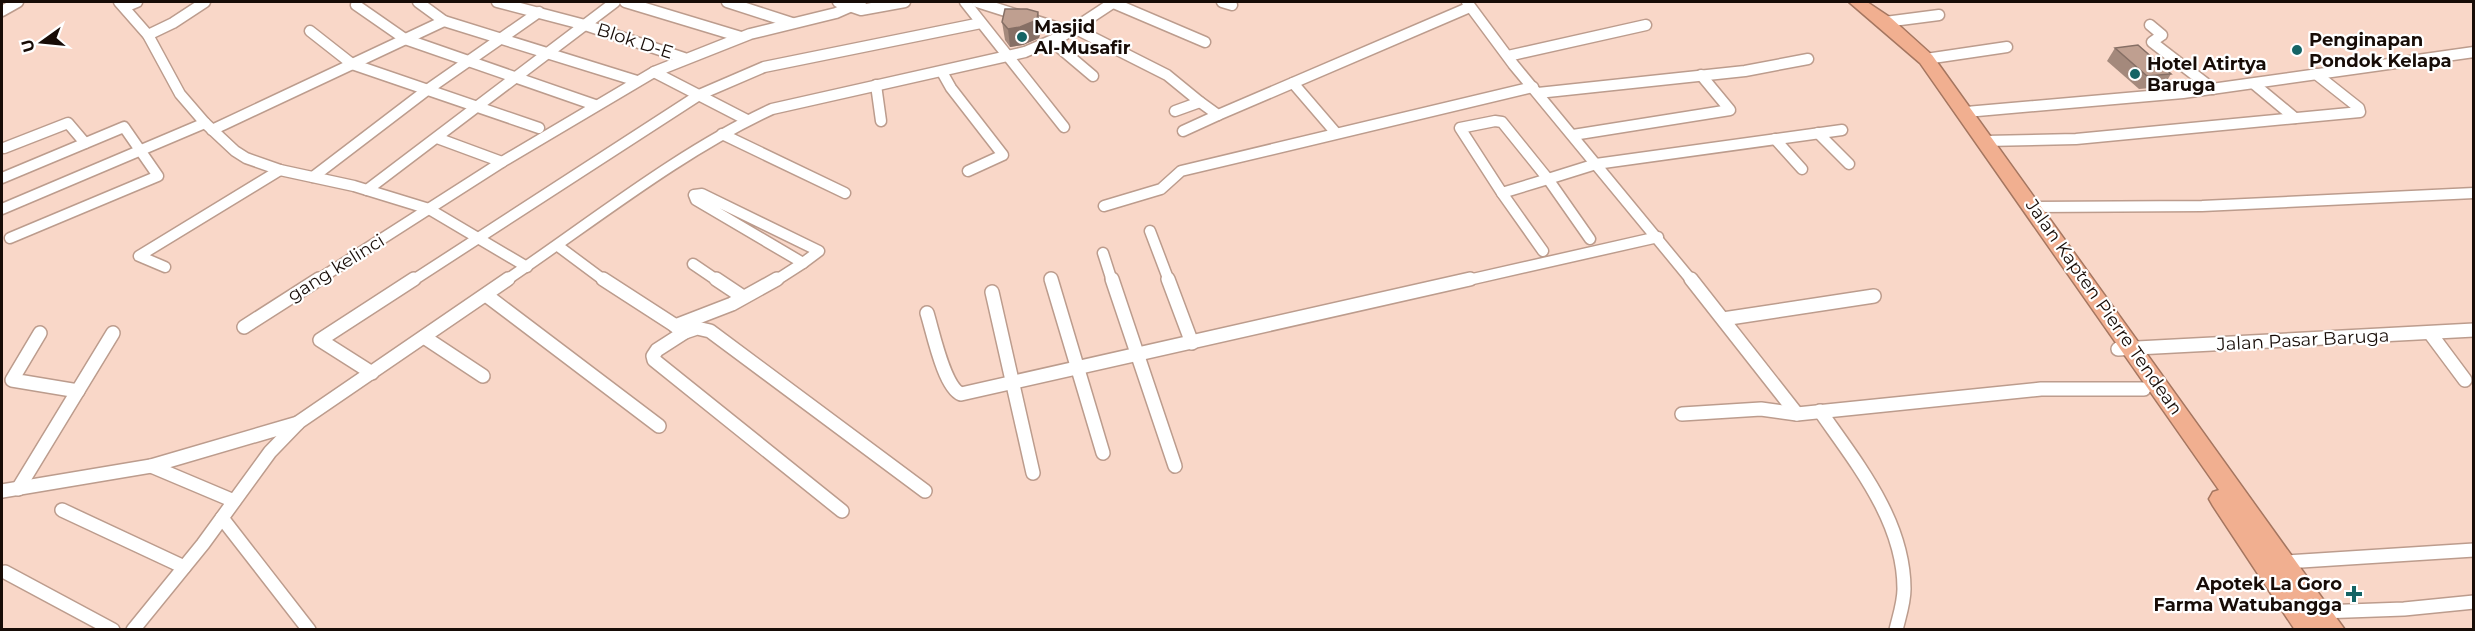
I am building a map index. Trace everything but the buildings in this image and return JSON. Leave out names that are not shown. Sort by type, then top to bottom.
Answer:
[{"type":"highway","name":"Jalan Kapten Pierre Tendean","points":[[1859,2],[1926,59],[1966,112],[2034,207],[2125,349],[2144,389],[2315,621],[2332,630]]},
{"type":"highway","name":"Jalan Kapten Pierre Tendean","points":[[1859,2],[1913,61],[2285,562],[2315,621]]},
{"type":"street","points":[[122,4],[137,2]]},
{"type":"street","points":[[148,35],[173,23],[205,2]]},
{"type":"street","points":[[418,2],[444,21],[637,81]]},
{"type":"street","name":"Blok D-E","points":[[497,2],[585,25],[684,58]]},
{"type":"street","points":[[367,189],[615,2]]},
{"type":"street","points":[[625,2],[741,37]]},
{"type":"street","points":[[727,2],[793,23]]},
{"type":"street","points":[[838,2],[856,4],[866,9],[905,2]]},
{"type":"street","points":[[964,2],[1064,127]]},
{"type":"street","points":[[976,2],[1073,31],[1167,75],[1218,115]]},
{"type":"street","points":[[133,630],[222,518],[270,452],[299,422],[722,134],[747,120],[783,106],[1010,57],[1054,43],[1113,2],[1204,42]]},
{"type":"street","points":[[2,11],[17,3]]},
{"type":"street","points":[[122,4],[148,35],[174,86],[208,126],[246,158],[280,170],[367,189],[429,209],[527,267]]},
{"type":"street","name":"gang kelinci","points":[[244,327],[502,162],[654,72],[741,37],[856,4]]},
{"type":"street","points":[[1183,130],[1469,4],[1535,90],[1658,237],[1797,414]]},
{"type":"street","points":[[357,5],[405,39],[595,105]]},
{"type":"street","points":[[313,177],[427,90],[539,12]]},
{"type":"street","points":[[1885,22],[1939,15]]},
{"type":"street","points":[[2,209],[208,126],[352,64],[444,21]]},
{"type":"street","points":[[372,373],[320,340],[699,94],[764,67],[981,23]]},
{"type":"street","points":[[1508,56],[1646,25]]},
{"type":"street","points":[[2150,25],[2162,35],[2152,42],[2213,89]]},
{"type":"street","points":[[310,31],[352,64],[479,106],[539,129]]},
{"type":"street","points":[[1054,43],[1093,76]]},
{"type":"street","points":[[1926,59],[2007,47]]},
{"type":"street","points":[[1966,112],[2213,89],[2474,52]]},
{"type":"street","points":[[1104,206],[1161,189],[1181,171],[1336,133],[1535,90],[1745,71],[1808,59]]},
{"type":"street","points":[[654,72],[747,120]]},
{"type":"street","points":[[942,72],[951,88],[1003,155],[968,171]]},
{"type":"street","points":[[1985,141],[2076,139],[2361,111],[2316,74]]},
{"type":"street","points":[[1573,135],[1730,111],[1701,75]]},
{"type":"street","points":[[1293,83],[1336,133]]},
{"type":"street","points":[[2254,84],[2295,118]]},
{"type":"street","points":[[876,85],[881,121]]},
{"type":"street","points":[[1175,111],[1200,102]]},
{"type":"street","points":[[1543,251],[1460,128],[1495,120],[1502,122],[1548,179],[1590,239]]},
{"type":"street","points":[[4,148],[68,123],[85,143]]},
{"type":"street","points":[[2,178],[124,127],[158,176],[10,238]]},
{"type":"street","points":[[1502,192],[1596,164],[1842,130]]},
{"type":"street","points":[[1818,133],[1849,164]]},
{"type":"street","points":[[722,134],[845,193]]},
{"type":"street","points":[[437,138],[502,162]]},
{"type":"street","points":[[1775,139],[1802,169]]},
{"type":"street","points":[[165,267],[140,256],[280,170]]},
{"type":"street","points":[[2034,207],[2202,206],[2474,193]]},
{"type":"street","points":[[804,263],[696,200],[694,195],[702,195],[819,251],[804,263],[680,329],[657,350],[653,357],[842,511]]},
{"type":"street","points":[[1150,231],[1192,343]]},
{"type":"street","points":[[927,313],[954,391],[961,394],[1015,384],[1658,237]]},
{"type":"street","points":[[558,246],[615,287],[680,329],[697,328],[710,331],[925,491]]},
{"type":"street","points":[[1103,253],[1140,355],[1175,466]]},
{"type":"street","points":[[693,264],[743,297]]},
{"type":"street","points":[[1051,279],[1103,453]]},
{"type":"street","points":[[992,292],[1015,384],[1033,474]]},
{"type":"street","points":[[486,295],[659,426]]},
{"type":"street","points":[[1723,319],[1874,296]]},
{"type":"street","name":"Jalan Pasar Baruga","points":[[2125,349],[2474,330]]},
{"type":"street","points":[[40,333],[12,380],[78,392]]},
{"type":"street","points":[[18,489],[113,333]]},
{"type":"street","points":[[2430,333],[2465,380]]},
{"type":"street","points":[[424,337],[483,376]]},
{"type":"street","points":[[1682,414],[1761,409],[1797,414],[2041,389],[2144,389]]},
{"type":"street","points":[[1820,411],[1868,484],[1892,529],[1899,550],[1904,589],[1896,630]]},
{"type":"street","points":[[2,491],[151,466],[299,422]]},
{"type":"street","points":[[151,466],[234,501]]},
{"type":"street","points":[[62,510],[184,567]]},
{"type":"street","points":[[222,518],[309,630]]},
{"type":"street","points":[[2285,562],[2474,550]]},
{"type":"street","points":[[5,572],[113,630]]},
{"type":"street","points":[[2315,621],[2474,602]]},
{"type":"place","name":"Masjid Al-Musafir","points":[[1022,37]]},
{"type":"place","name":"Penginapan Pondok Kelapa","points":[[2297,50]]},
{"type":"place","name":"Hotel Atirtya Baruga","points":[[2135,74]]},
{"type":"place","name":"Apotek La Goro Farma Watubangga","points":[[2354,594]]}]
